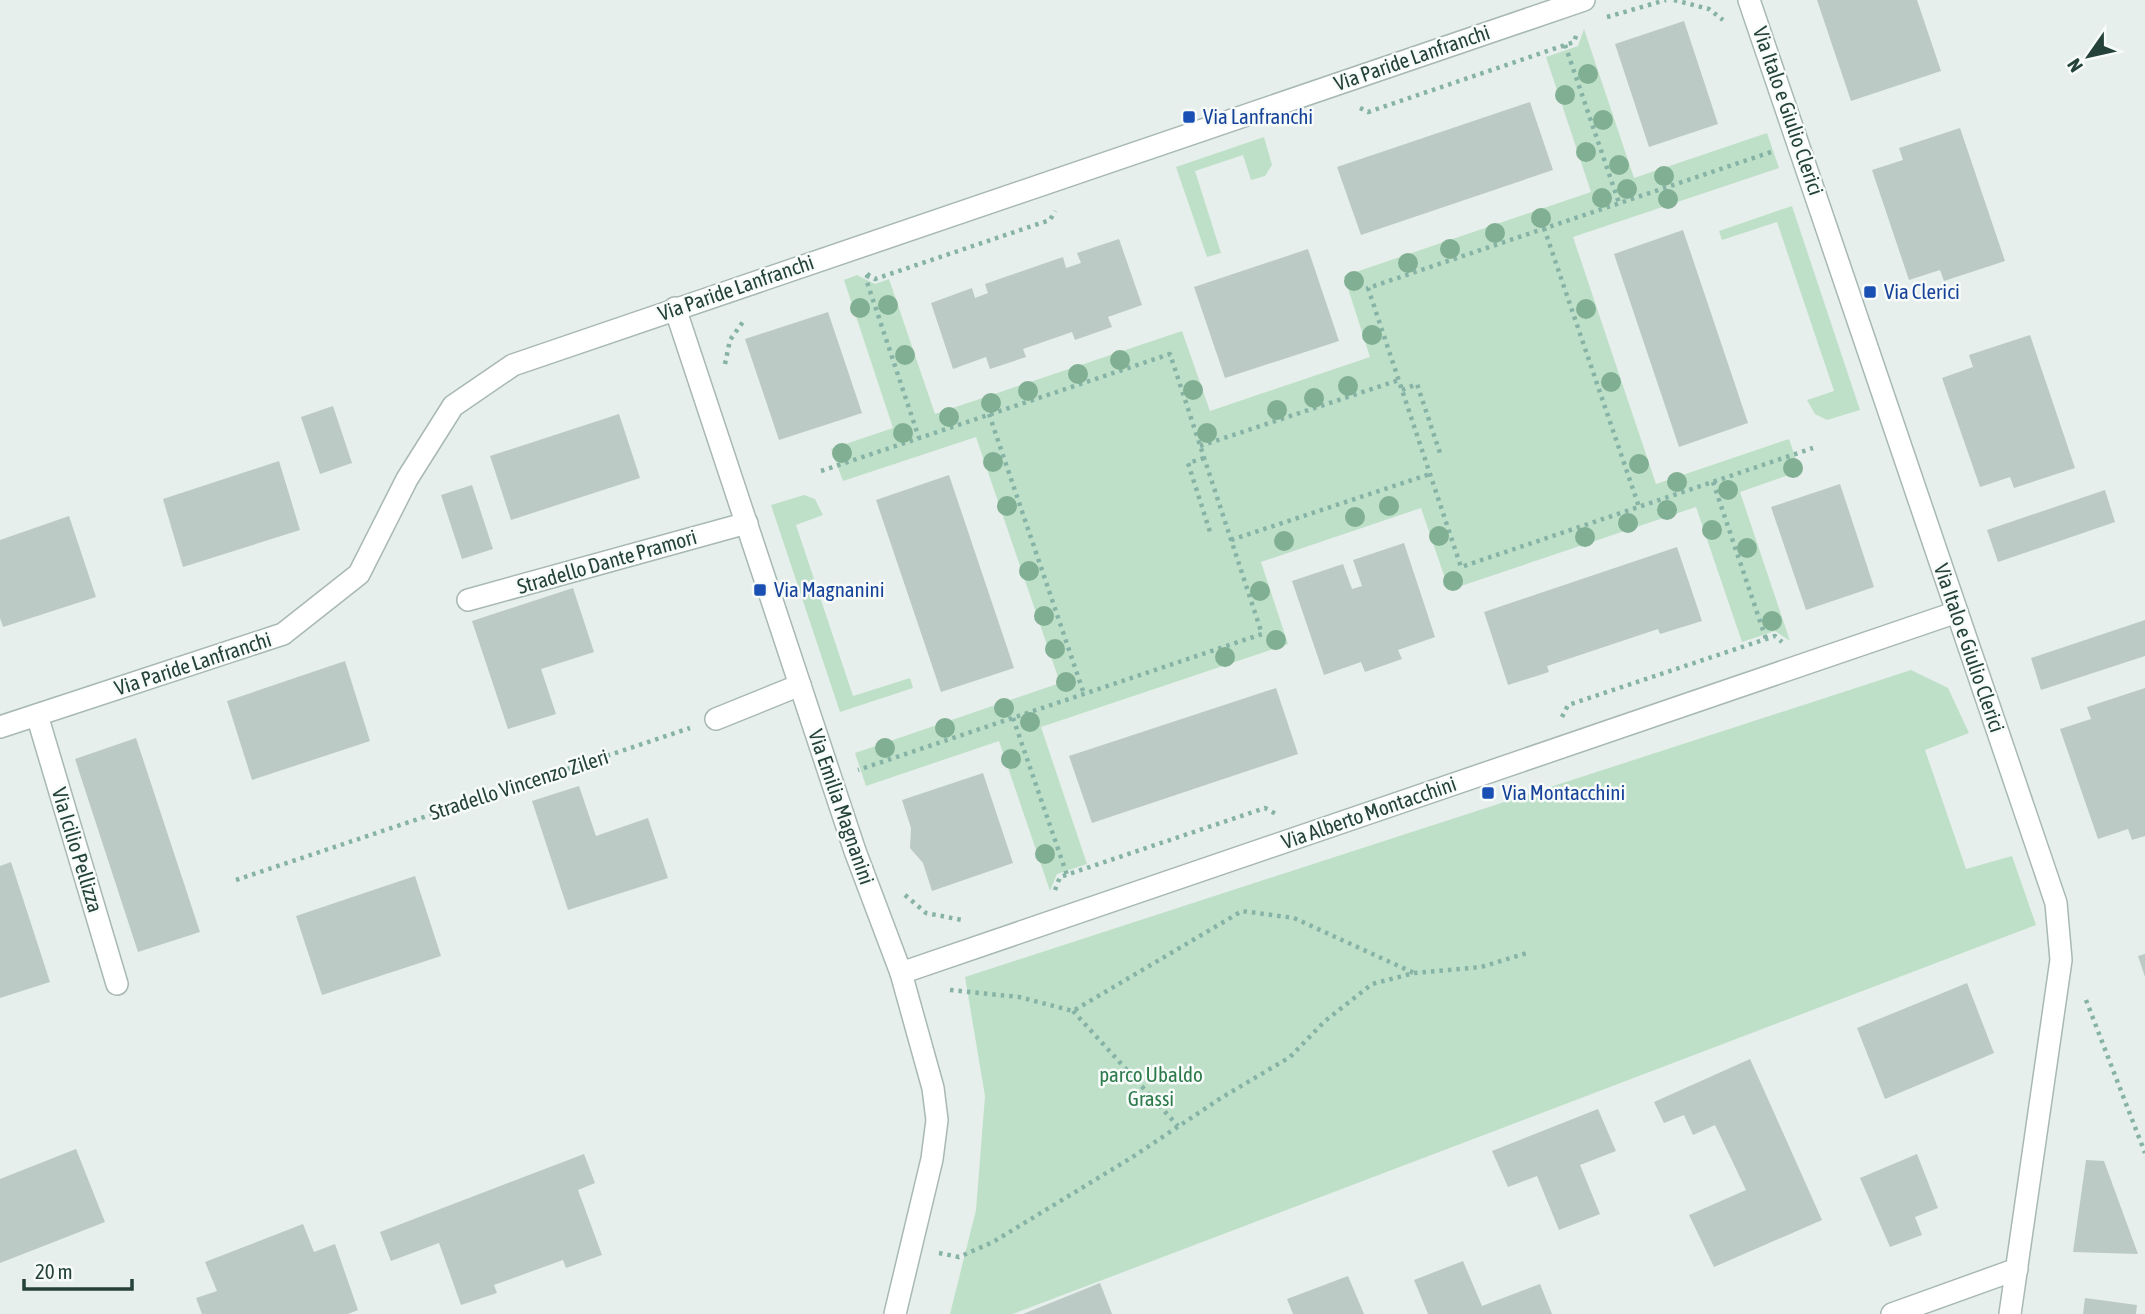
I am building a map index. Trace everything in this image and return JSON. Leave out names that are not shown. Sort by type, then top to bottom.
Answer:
[{"type":"street","name":"Via Paride Lanfranchi","points":[[0,727],[283,634],[359,574],[407,478],[453,406],[513,365],[1584,0]]},
{"type":"street","name":"Via Italo e Giulio Clerici","points":[[1749,0],[2056,903],[2061,960],[2059,979],[2010,1314]]},
{"type":"street","name":"Via Emilia Magnanini","points":[[675,308],[855,851],[901,974],[933,1088],[937,1120],[895,1314]]},
{"type":"street","name":"Stradello Dante Pramori","points":[[468,600],[747,523]]},
{"type":"street","name":"Via Alberto Montacchini","points":[[901,974],[1957,612]]},
{"type":"street","points":[[716,719],[800,685]]},
{"type":"street","name":"Via Icilio Pellizza","points":[[37,715],[117,984]]},
{"type":"street","points":[[1892,1314],[2017,1269]]},
{"type":"path","points":[[1606,17],[1666,0]]},
{"type":"path","points":[[1351,103],[1368,112],[1574,42],[1580,26]]},
{"type":"path","points":[[1565,45],[1619,204]]},
{"type":"path","points":[[1777,150],[1368,288],[1461,567],[1813,448]]},
{"type":"path","points":[[858,270],[875,279],[1050,220],[1059,202]]},
{"type":"path","points":[[1544,228],[1639,507]]},
{"type":"path","points":[[868,275],[866,279],[919,438]]},
{"type":"path","points":[[725,372],[730,340],[749,313]]},
{"type":"path","points":[[821,471],[1170,354],[1262,634],[855,771]]},
{"type":"path","points":[[1200,446],[1399,380]]},
{"type":"path","points":[[1402,390],[1418,384],[1440,453]]},
{"type":"path","points":[[989,414],[1084,694]]},
{"type":"path","points":[[1204,458],[1188,463],[1211,535]]},
{"type":"path","points":[[1231,540],[1430,474]]},
{"type":"path","points":[[1713,482],[1766,639]]},
{"type":"path","points":[[1559,723],[1568,705],[1775,636],[1788,646]]},
{"type":"path","points":[[1013,718],[1067,875]]},
{"type":"path","name":"Stradello Vincenzo Zileri","points":[[236,880],[716,719]]},
{"type":"path","points":[[852,759],[859,783]]},
{"type":"path","points":[[1053,894],[1060,877],[1265,808],[1282,817]]},
{"type":"path","points":[[897,884],[926,913],[946,919],[970,920]]},
{"type":"path","points":[[1073,1011],[1242,911],[1294,918],[1415,973]]},
{"type":"path","points":[[911,1247],[958,1257],[993,1242],[1290,1057],[1325,1021],[1372,984],[1415,973],[1480,967],[1528,953]]},
{"type":"path","points":[[2059,979],[2078,980],[2145,1153]]},
{"type":"path","points":[[950,990],[1019,996],[1073,1011],[1178,1126]]},
{"type":"green space","points":[[1584,29],[1634,178],[1767,133],[1779,168],[1573,237],[1656,484],[1789,439],[1800,471],[1740,492],[1790,641],[1775,631],[1742,642],[1696,507],[1449,590],[1421,508],[1261,562],[1288,644],[1041,727],[1087,864],[1057,874],[1050,891],[999,741],[866,786],[855,753],[1060,683],[976,437],[843,481],[831,449],[893,428],[844,280],[857,275],[875,284],[889,279],[935,414],[1182,331],[1210,411],[1370,357],[1344,276],[1591,192],[1546,57],[1578,46]]},
{"type":"green space","points":[[1264,137],[1272,165],[1265,176],[1251,180],[1243,155],[1195,171],[1221,253],[1207,257],[1176,167]]},
{"type":"green space","points":[[1792,206],[1860,410],[1827,420],[1815,414],[1807,400],[1834,391],[1777,222],[1722,240],[1719,231]]},
{"type":"green space","points":[[804,495],[815,499],[823,515],[796,525],[853,696],[910,678],[913,688],[840,712],[771,505]]},
{"type":"green space","name":"parco Ubaldo Grassi","points":[[1911,670],[1948,688],[1969,733],[1925,750],[1966,869],[2012,856],[2036,925],[1013,1314],[950,1314],[976,1210],[985,1096],[965,977]]},
{"type":"building","points":[[1817,0],[1917,0],[1941,71],[1851,101]]},
{"type":"building","points":[[1684,21],[1718,124],[1649,147],[1615,44]]},
{"type":"building","points":[[1530,102],[1553,170],[1361,235],[1337,167]]},
{"type":"building","points":[[1960,128],[2005,261],[1944,281],[1940,270],[1909,280],[1872,170],[1903,160],[1899,148]]},
{"type":"building","points":[[1683,230],[1748,423],[1679,447],[1614,254]]},
{"type":"building","points":[[1119,239],[1142,305],[1108,317],[1112,327],[1075,340],[1072,332],[1023,349],[1026,357],[990,369],[986,357],[953,369],[931,303],[972,288],[975,298],[988,293],[985,284],[1063,257],[1066,268],[1081,263],[1077,253]]},
{"type":"building","points":[[1308,249],[1339,341],[1225,378],[1194,287]]},
{"type":"building","points":[[828,312],[862,413],[779,440],[745,339]]},
{"type":"building","points":[[2030,335],[2075,468],[2014,488],[2010,477],[1980,487],[1942,378],[1973,367],[1969,355]]},
{"type":"building","points":[[333,406],[352,463],[320,474],[301,417]]},
{"type":"building","points":[[619,414],[640,478],[511,520],[490,456]]},
{"type":"building","points":[[279,461],[300,530],[183,567],[163,499]]},
{"type":"building","points":[[949,475],[1014,668],[941,692],[876,500]]},
{"type":"building","points":[[1840,484],[1874,587],[1806,610],[1771,507]]},
{"type":"building","points":[[472,485],[493,549],[462,559],[441,495]]},
{"type":"building","points":[[2105,490],[2115,522],[1998,562],[1987,530]]},
{"type":"building","points":[[69,516],[96,597],[3,627],[0,618],[0,540]]},
{"type":"building","points":[[1404,543],[1435,637],[1398,650],[1402,659],[1365,672],[1361,662],[1324,675],[1292,581],[1343,564],[1352,589],[1362,586],[1353,560]]},
{"type":"building","points":[[1677,547],[1702,621],[1660,634],[1658,629],[1547,666],[1549,672],[1508,685],[1484,612]]},
{"type":"building","points":[[573,588],[594,652],[541,669],[556,714],[508,729],[472,621]]},
{"type":"building","points":[[2145,620],[2145,656],[2041,690],[2031,658]]},
{"type":"building","points":[[345,661],[370,741],[252,780],[227,701]]},
{"type":"building","points":[[1276,688],[1298,754],[1092,823],[1069,756]]},
{"type":"building","points":[[2145,688],[2145,836],[2132,840],[2128,829],[2098,839],[2060,729],[2091,719],[2087,707]]},
{"type":"building","points":[[136,738],[200,932],[138,952],[75,759]]},
{"type":"building","points":[[983,773],[1013,863],[932,891],[923,863],[910,848],[911,828],[902,800]]},
{"type":"building","points":[[579,786],[596,836],[648,818],[668,878],[568,910],[532,801]]},
{"type":"building","points":[[11,862],[50,982],[0,998],[0,866]]},
{"type":"building","points":[[415,876],[441,956],[322,995],[296,916]]},
{"type":"building","points":[[2145,954],[2145,977],[2138,956]]},
{"type":"building","points":[[1967,983],[1994,1053],[1885,1099],[1857,1028]]},
{"type":"building","points":[[1750,1059],[1822,1220],[1714,1267],[1689,1215],[1746,1190],[1715,1125],[1693,1135],[1684,1115],[1664,1123],[1654,1102]]},
{"type":"building","points":[[1598,1109],[1616,1151],[1580,1165],[1600,1214],[1559,1230],[1537,1176],[1508,1187],[1492,1151]]},
{"type":"building","points":[[76,1149],[105,1222],[0,1263],[0,1179]]},
{"type":"building","points":[[584,1154],[595,1183],[578,1190],[602,1255],[566,1268],[563,1260],[494,1285],[497,1293],[461,1305],[439,1243],[391,1261],[380,1232]]},
{"type":"building","points":[[1917,1154],[1938,1208],[1915,1217],[1922,1235],[1890,1247],[1860,1178]]},
{"type":"building","points":[[2086,1160],[2104,1161],[2138,1254],[2073,1252]]},
{"type":"building","points":[[303,1224],[314,1252],[335,1244],[358,1310],[348,1314],[202,1314],[196,1298],[217,1291],[205,1262]]},
{"type":"building","points":[[1463,1261],[1482,1306],[1540,1284],[1552,1314],[1428,1314],[1414,1280]]},
{"type":"building","points":[[1348,1276],[1364,1314],[1293,1314],[1287,1299]]},
{"type":"building","points":[[1100,1283],[1112,1314],[1023,1314]]},
{"type":"building","points":[[2085,1298],[2137,1305],[2136,1314],[2083,1314]]},
{"type":"place","name":"Via Lanfranchi","points":[[1189,117]]},
{"type":"place","name":"Via Clerici","points":[[1870,292]]},
{"type":"place","name":"Via Magnanini","points":[[760,590]]},
{"type":"place","name":"Via Montacchini","points":[[1488,793]]}]
